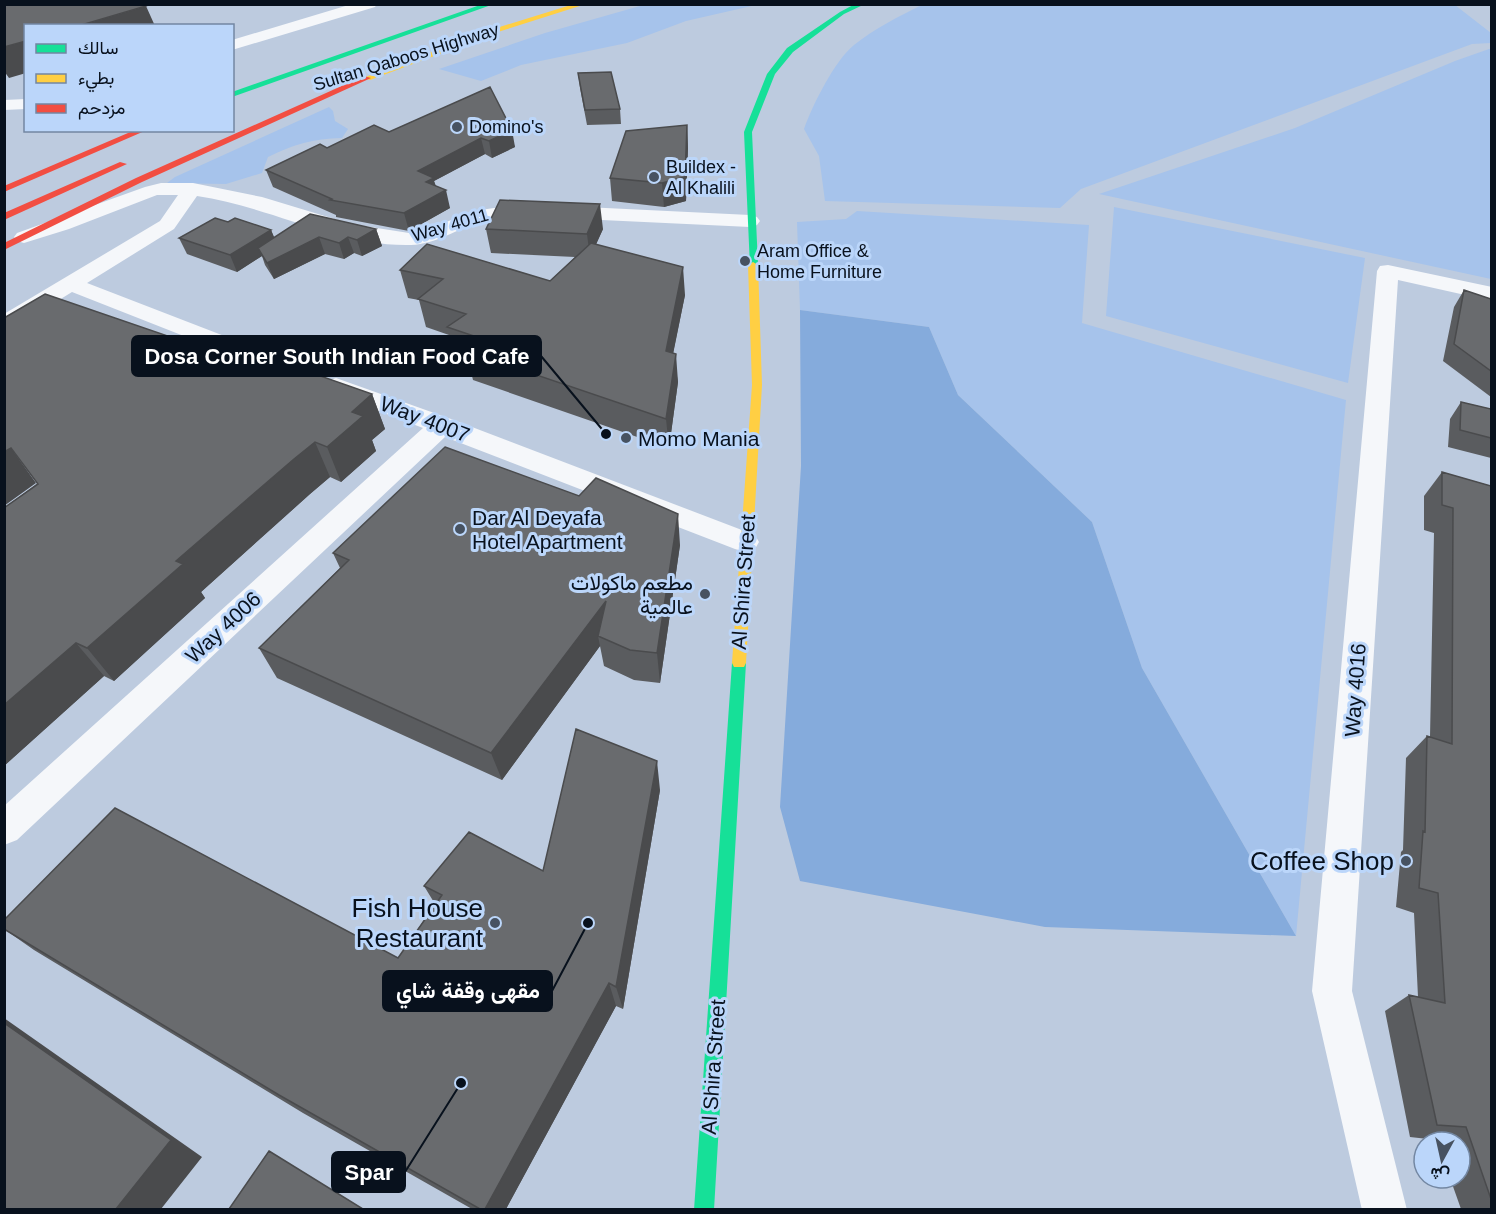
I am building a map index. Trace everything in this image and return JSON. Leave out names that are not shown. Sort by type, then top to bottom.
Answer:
[{"type":"main road","name":"Sultan Qaboos Highway","points":[[321,83],[583,4]]},
{"type":"main road","name":"Al Shira Street","points":[[704,1209],[757,385],[748,132],[771,74],[790,50],[842,13],[862,4]]},
{"type":"main road","name":"Sultan Qaboos Highway","points":[[234,93],[488,5]]},
{"type":"main road","points":[[234,82],[364,39],[488,5]]},
{"type":"main road","points":[[4,247],[139,180],[285,113],[392,67],[499,29]]},
{"type":"main road","points":[[88,138],[103,132]]},
{"type":"main road","points":[[4,189],[138,132]]},
{"type":"main road","points":[[4,217],[136,159]]},
{"type":"street","points":[[234,44],[370,4]]},
{"type":"street","points":[[4,105],[24,104]]},
{"type":"street","name":"Way 4011","points":[[24,237],[55,229],[159,189],[213,192],[339,228],[386,238],[413,239],[475,217],[514,211],[750,221]]},
{"type":"street","points":[[4,324],[168,225],[192,190]]},
{"type":"street","name":"Way 4016","points":[[1385,1209],[1332,991],[1389,271],[1491,294]]},
{"type":"street","name":"Way 4007","points":[[70,284],[746,542]]},
{"type":"street","name":"Way 4006","points":[[4,829],[442,425]]},
{"type":"shaded area","points":[[647,4],[756,5],[686,21],[627,43],[521,65],[481,81],[439,69],[545,33]]},
{"type":"shaded area","points":[[922,5],[1455,5],[1491,33],[1491,43],[1472,44],[1081,189],[1060,208],[825,201],[819,156],[804,129],[818,96],[839,61],[854,45],[887,23]]},
{"type":"shaded area","points":[[1492,49],[1491,279],[1099,194],[1295,128]]},
{"type":"shaded area","points":[[329,107],[333,111],[335,121],[348,129],[342,138],[313,141],[287,149],[268,157],[262,173],[226,184],[167,183],[175,177]]},
{"type":"shaded area","points":[[1114,207],[1365,258],[1348,383],[1106,316]]},
{"type":"shaded area","points":[[857,211],[1089,225],[1082,323],[1346,400],[1296,936],[1142,668],[1092,522],[958,395],[929,327],[800,310],[797,222],[846,219]]},
{"type":"shaded area","points":[[800,310],[929,327],[958,395],[1092,522],[1142,668],[1296,936],[1045,927],[800,881],[780,807],[801,466]]},
{"type":"building","points":[[4,4],[144,4],[146,6],[85,24],[24,24],[24,42],[4,47]]},
{"type":"building","points":[[611,72],[620,109],[585,110],[578,73]]},
{"type":"building","points":[[490,87],[512,130],[489,141],[481,138],[418,171],[434,178],[426,182],[446,190],[404,213],[330,200],[332,199],[266,170],[320,144],[327,148],[374,125],[389,132]]},
{"type":"building","points":[[687,125],[685,177],[662,183],[610,178],[626,131]]},
{"type":"building","points":[[500,200],[600,204],[587,234],[486,229]]},
{"type":"building","points":[[310,214],[376,229],[357,240],[348,237],[339,243],[319,237],[267,263],[258,248]]},
{"type":"building","points":[[215,218],[228,222],[235,218],[271,230],[230,255],[179,238]]},
{"type":"building","points":[[591,243],[683,267],[666,351],[676,354],[666,419],[466,351],[480,338],[447,327],[466,314],[418,299],[443,279],[400,270],[427,244],[550,281]]},
{"type":"building","points":[[1464,290],[1491,299],[1491,371],[1454,344]]},
{"type":"building","points":[[45,294],[214,352],[226,343],[372,394],[352,412],[363,416],[327,447],[315,442],[176,561],[183,564],[87,648],[76,643],[4,705],[4,508],[38,484],[11,448],[4,452],[4,318]]},
{"type":"building","points":[[1461,402],[1491,409],[1491,438],[1460,430]]},
{"type":"building","points":[[445,447],[579,496],[596,478],[678,514],[657,653],[630,650],[598,636],[606,601],[491,753],[259,648],[349,560],[333,553]]},
{"type":"building","points":[[1442,472],[1491,486],[1491,1199],[1472,1144],[1472,1130],[1467,1130],[1466,1127],[1437,1125],[1409,995],[1445,1003],[1438,893],[1419,888],[1423,831],[1425,832],[1427,736],[1452,744],[1453,508],[1442,505]]},
{"type":"building","points":[[576,729],[657,761],[616,987],[609,983],[485,1209],[480,1209],[279,1095],[4,929],[4,920],[115,808],[398,958],[442,895],[424,886],[469,832],[543,871]]},
{"type":"building","points":[[4,1023],[171,1140],[116,1209],[4,1209]]},
{"type":"building","points":[[269,1151],[363,1209],[229,1209]]},
{"type":"traffic: fast","points":[[234,94],[491,4]]},
{"type":"traffic: fast","points":[[753,265],[748,132],[771,74],[790,50],[842,13],[862,4]]},
{"type":"traffic: fast","points":[[704,1210],[739,663]]},
{"type":"traffic: slow","points":[[479,35],[583,4]]},
{"type":"traffic: slow","points":[[367,78],[499,29]]},
{"type":"traffic: slow","points":[[739,663],[757,385],[753,265]]},
{"type":"traffic: jam","points":[[4,247],[139,180],[367,78]]},
{"type":"traffic: jam","points":[[4,189],[138,132]]},
{"type":"traffic: jam","points":[[4,217],[123,164]]},
{"type":"place","name":"Domino's","points":[[457,127]]},
{"type":"place","name":"Buildex - Al Khalili","points":[[654,177]]},
{"type":"place","name":"Aram Office & Home Furniture","points":[[745,261]]},
{"type":"place","name":"Dosa Corner South Indian Food Cafe","points":[[606,434]]},
{"type":"place","name":"Momo Mania","points":[[626,438]]},
{"type":"place","name":"Dar Al Deyafa Hotel Apartment","points":[[460,529]]},
{"type":"place","name":"مطعم ماكولات عالمية","points":[[705,594]]},
{"type":"place","name":"Coffee Shop","points":[[1406,861]]},
{"type":"place","name":"Fish House Restaurant","points":[[495,923]]},
{"type":"place","name":"مقهى وقفة شاي","points":[[588,923]]},
{"type":"place","name":"Spar","points":[[461,1083]]}]
